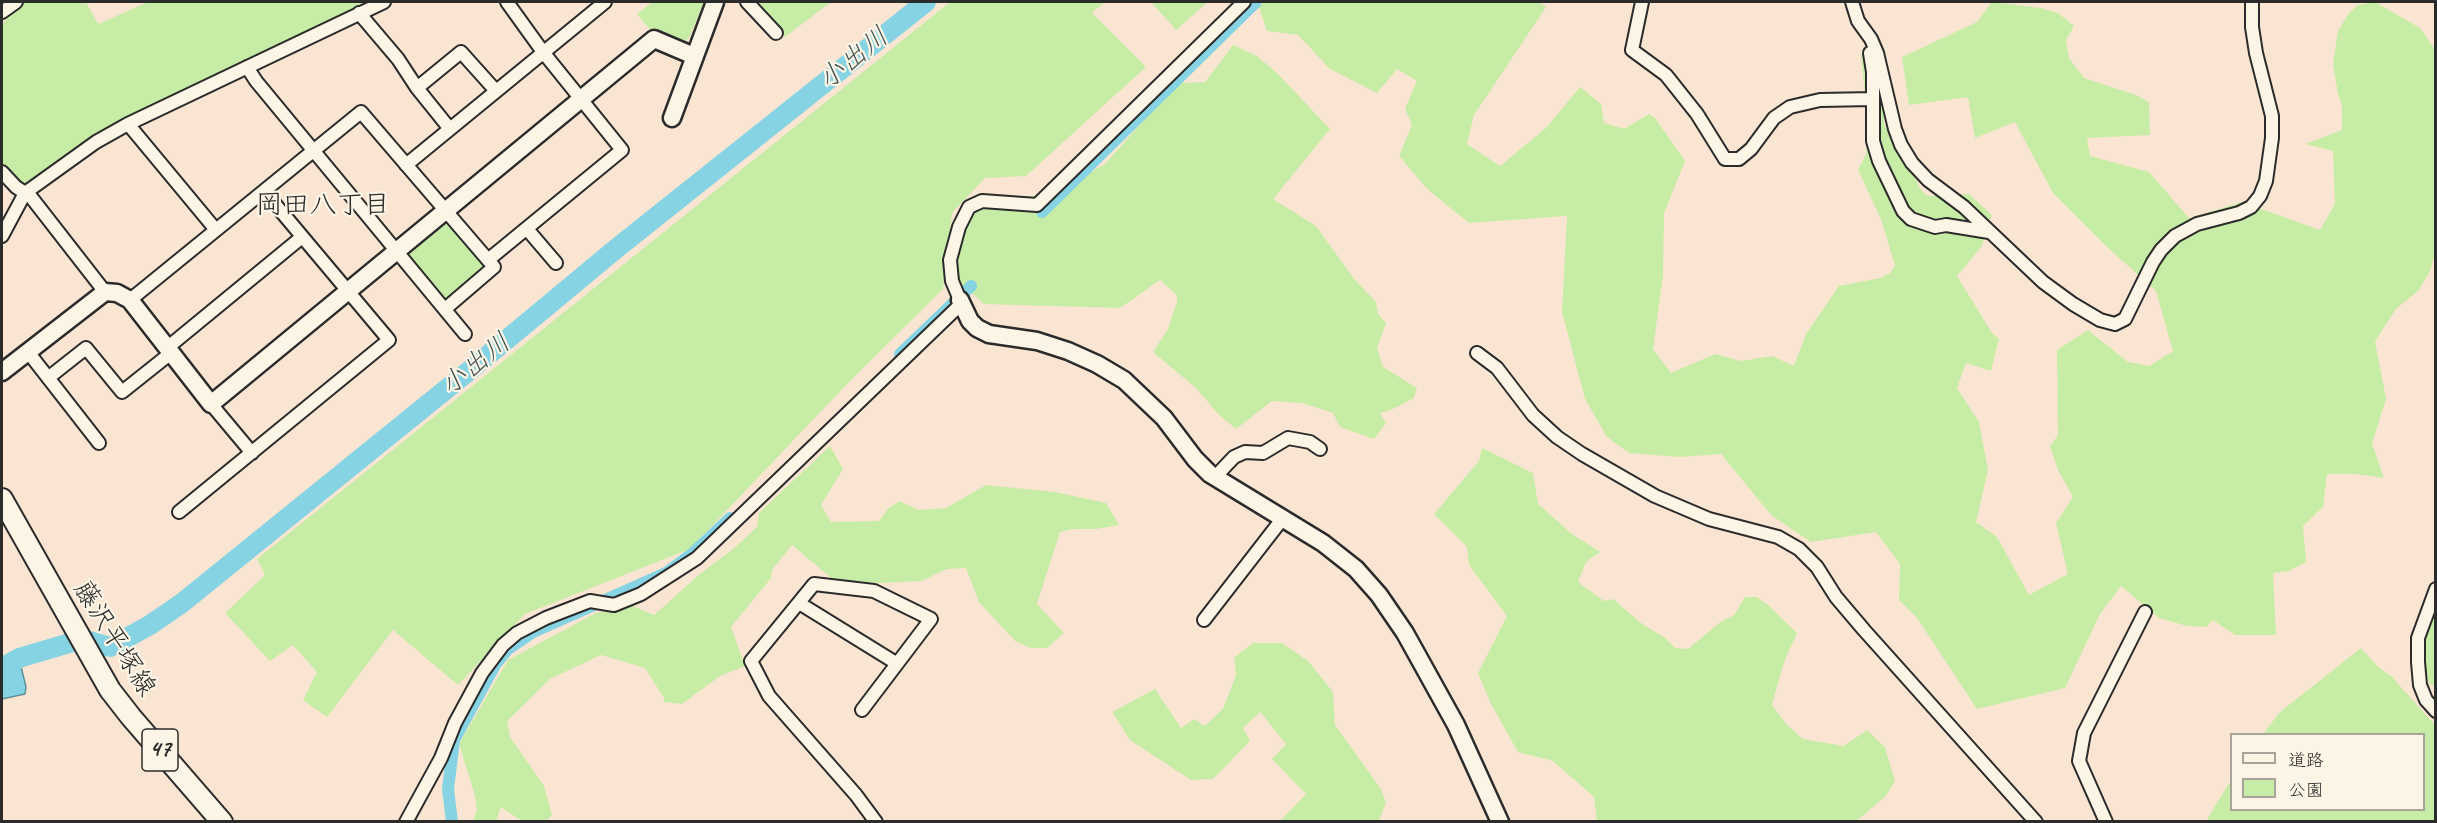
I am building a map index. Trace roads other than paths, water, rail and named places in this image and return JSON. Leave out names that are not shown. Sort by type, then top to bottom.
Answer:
[{"type":"main road","name":"藤沢平塚線","points":[[2,499],[100,676],[130,717],[222,822]]},
{"type":"street","points":[[2,12],[16,2]]},
{"type":"street","points":[[2,236],[25,193],[96,142],[128,124],[384,2]]},
{"type":"street","points":[[488,260],[622,150],[543,52],[507,2]]},
{"type":"street","points":[[406,165],[605,2]]},
{"type":"street","points":[[672,118],[715,2]]},
{"type":"street","points":[[747,2],[776,33]]},
{"type":"street","points":[[1244,2],[1037,205],[982,201],[969,207],[956,236],[950,260],[952,281],[970,321],[977,328],[989,334],[1037,341],[1068,351],[1124,380],[1164,418],[1195,459],[1215,477],[1323,543],[1356,569],[1379,595],[1405,633],[1456,725],[1500,822]]},
{"type":"street","points":[[1642,2],[1632,50],[1666,75],[1696,114],[1725,159],[1739,159],[1751,149],[1774,118],[1790,107],[1821,100],[1873,99]]},
{"type":"street","points":[[1852,2],[1870,52],[1873,72],[1873,141],[1879,161],[1903,211],[1911,219],[1935,227],[1946,225],[1989,232]]},
{"type":"street","points":[[1858,21],[1871,39],[1877,53],[1888,103],[1901,145],[1912,164],[1928,180],[1964,207],[2043,282],[2100,320],[2115,324],[2125,319],[2153,262],[2175,236],[2197,224],[2239,213],[2251,207],[2260,196],[2266,182],[2272,138],[2272,116],[2256,53],[2252,27],[2252,2]]},
{"type":"street","points":[[359,13],[398,59],[417,88],[450,129]]},
{"type":"street","points":[[211,404],[654,39],[694,56]]},
{"type":"street","points":[[417,88],[461,52],[496,91]]},
{"type":"street","points":[[247,67],[255,81],[465,334]]},
{"type":"street","points":[[130,300],[361,112],[494,267],[445,309]]},
{"type":"street","points":[[128,124],[216,230]]},
{"type":"street","points":[[2,172],[16,188],[31,197],[105,292]]},
{"type":"street","points":[[179,512],[389,340],[264,191]]},
{"type":"street","points":[[527,229],[556,263]]},
{"type":"street","points":[[48,378],[86,348],[122,392],[302,237]]},
{"type":"street","points":[[2,372],[105,292],[117,293],[130,300],[252,453]]},
{"type":"street","points":[[406,822],[441,758],[455,723],[471,693],[492,658],[503,645],[517,633],[546,618],[590,601],[614,605],[641,594],[697,558],[960,299]]},
{"type":"street","points":[[28,352],[99,442]]},
{"type":"street","points":[[1477,352],[1497,368],[1541,423],[1582,454],[1655,496],[1709,519],[1778,537],[1799,549],[1817,567],[1836,597],[1864,630],[2036,822]]},
{"type":"street","points":[[1215,477],[1234,457],[1245,452],[1263,453],[1288,438],[1310,442],[1320,449]]},
{"type":"street","points":[[1204,620],[1283,518]]},
{"type":"street","points":[[862,710],[931,619],[874,591],[814,584],[751,661],[770,696],[856,795],[876,822]]},
{"type":"street","points":[[2436,589],[2418,638],[2420,685],[2426,700],[2436,711]]},
{"type":"street","points":[[799,603],[896,663]]},
{"type":"street","points":[[2106,822],[2079,761],[2084,733],[2145,612]]},
{"type":"water","points":[[18,654],[26,687],[25,694],[2,699],[2,657]]},
{"type":"waterway","name":"小出川","points":[[2,668],[19,658],[83,639],[110,647],[150,625],[182,603],[617,248],[926,2]]},
{"type":"waterway","points":[[1042,212],[1256,2]]},
{"type":"waterway","points":[[900,354],[971,286]]},
{"type":"waterway","points":[[452,822],[448,789],[454,740],[495,665],[508,649],[533,632],[666,573],[693,553],[730,518]]},
{"type":"district","name":"岡田八丁目","points":[[323,206]]}]
